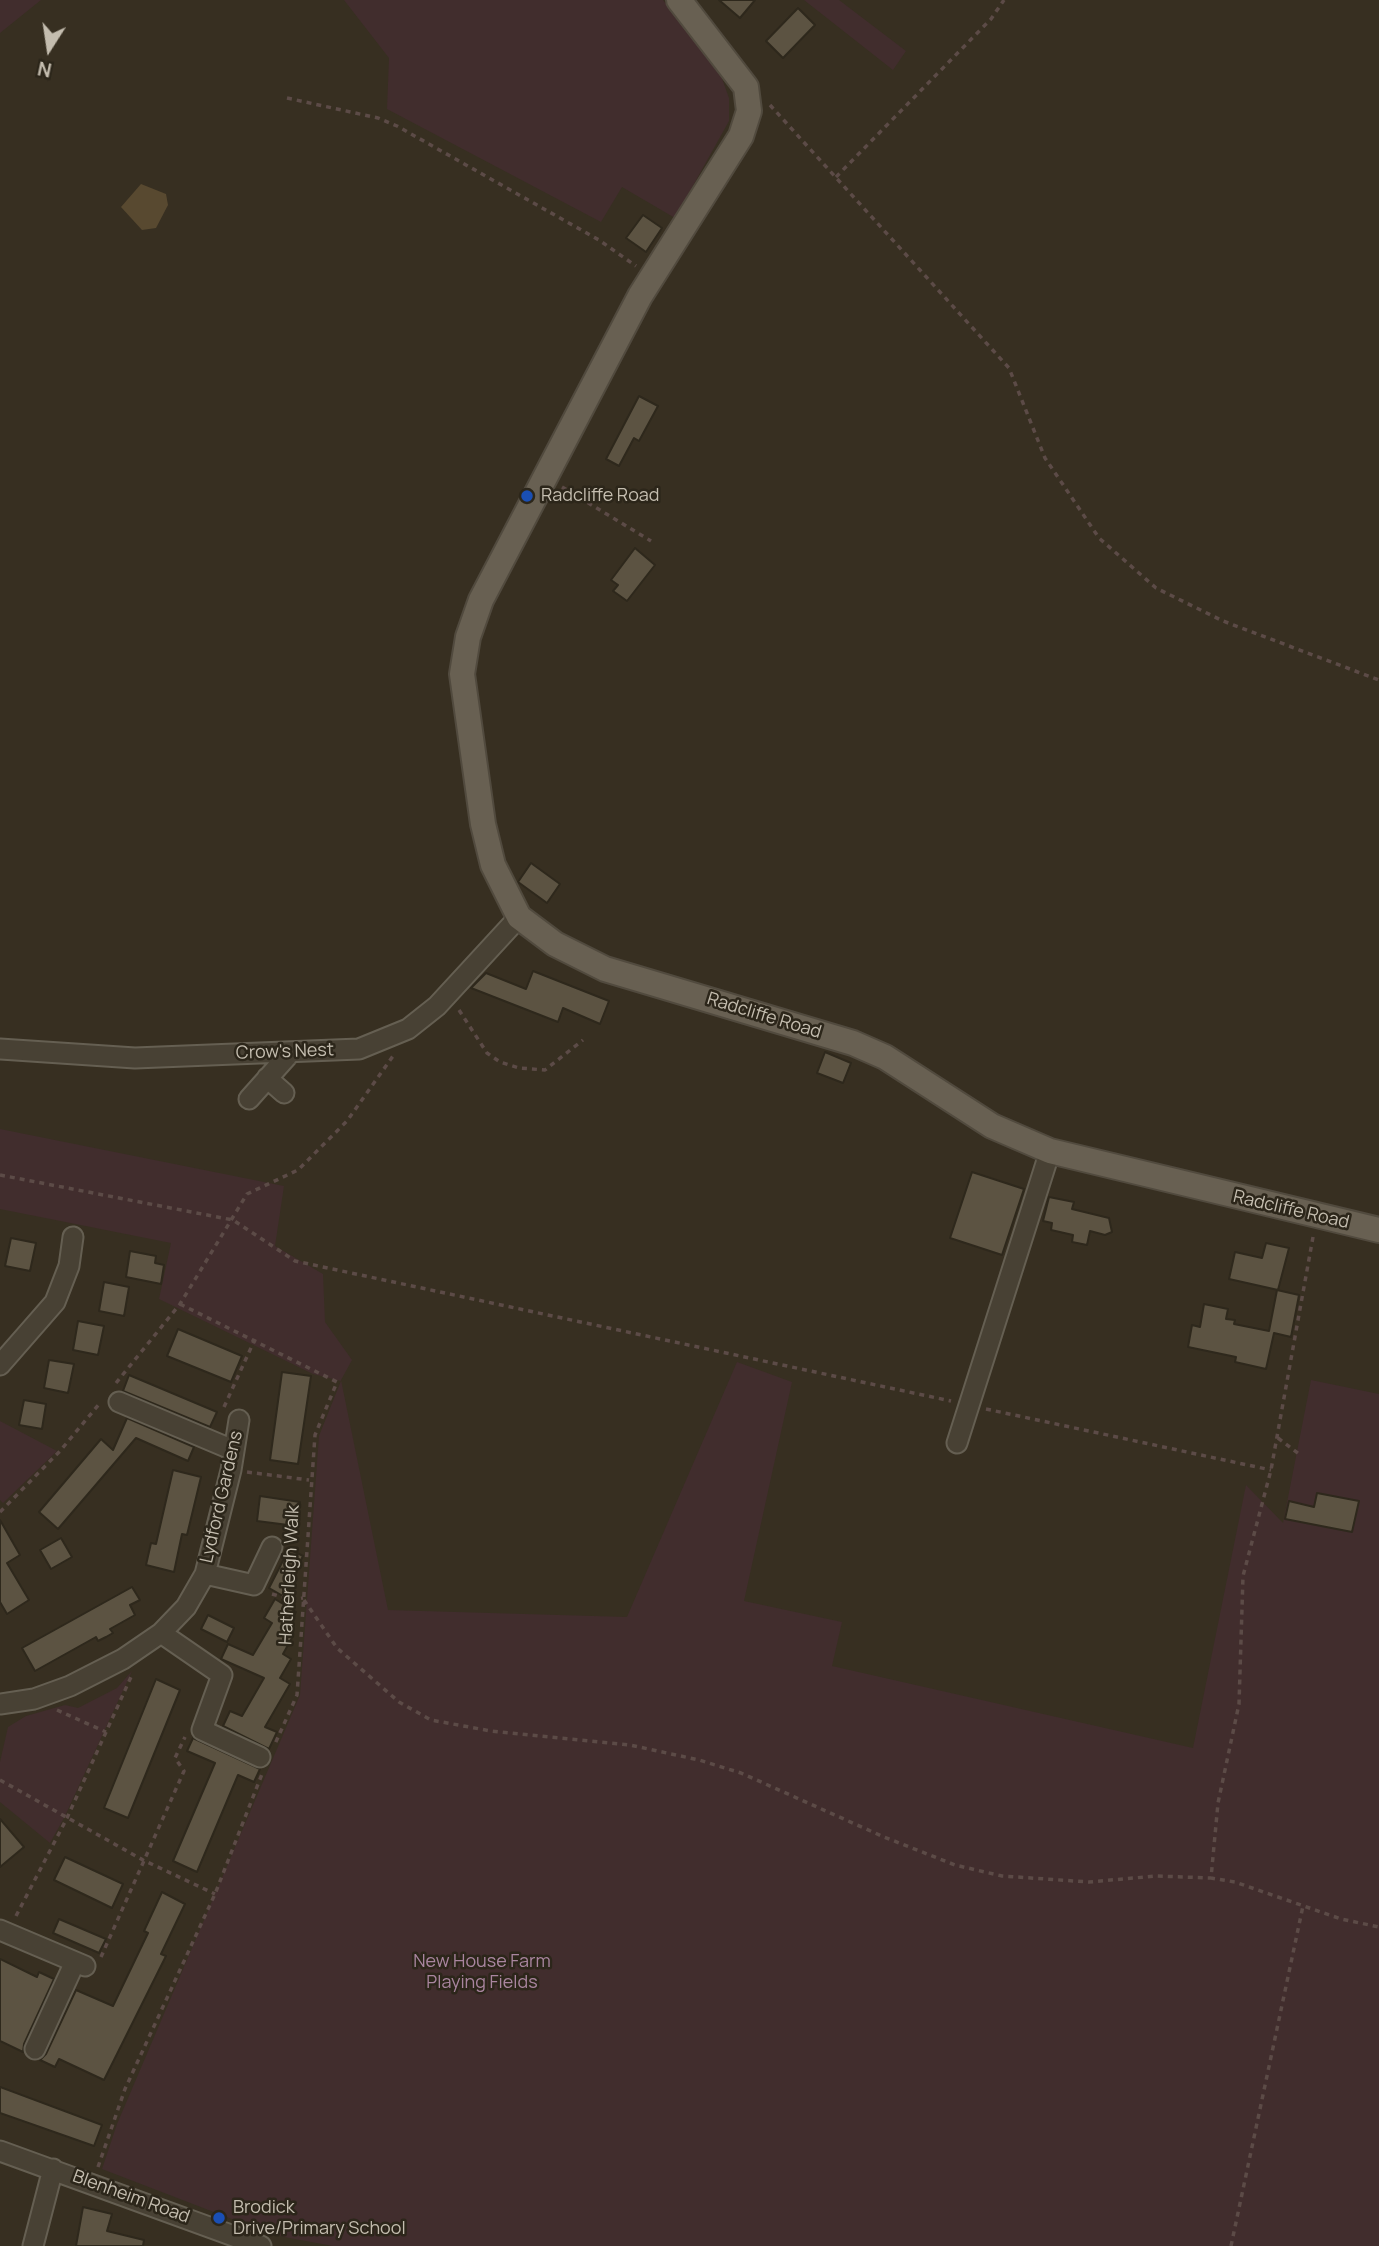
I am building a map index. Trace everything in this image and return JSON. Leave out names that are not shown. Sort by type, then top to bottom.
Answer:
[{"type":"main road","points":[[679,0],[746,87]]},
{"type":"main road","name":"Radcliffe Road","points":[[746,87],[749,111],[741,136],[652,278],[481,600],[468,637],[462,674],[483,824],[493,865],[519,917],[555,944],[606,968],[853,1043],[885,1057],[992,1126],[1050,1151],[1379,1230]]},
{"type":"street","name":"Crow's Nest","points":[[0,1049],[135,1058],[359,1049],[408,1029],[449,993],[519,917]]},
{"type":"street","points":[[249,1099],[291,1052]]},
{"type":"street","points":[[267,1078],[284,1093]]},
{"type":"street","points":[[957,1443],[1050,1151]]},
{"type":"street","points":[[1,1360],[47,1315],[78,1250]]},
{"type":"street","points":[[113,1394],[232,1460]]},
{"type":"street","name":"Lydford Gardens","points":[[0,1703],[34,1699],[81,1681],[161,1633],[186,1607],[205,1574],[239,1420]]},
{"type":"street","points":[[205,1574],[254,1586],[272,1547]]},
{"type":"street","points":[[161,1633],[222,1675],[202,1730],[265,1760]]},
{"type":"street","points":[[3,1931],[80,1964],[35,2049]]},
{"type":"street","name":"Blenheim Road","points":[[0,2151],[92,2182],[261,2246]]},
{"type":"street","points":[[33,2246],[53,2169]]},
{"type":"path","points":[[836,177],[991,19],[1004,0]]},
{"type":"path","points":[[746,87],[764,98],[1009,368],[1045,458],[1099,538],[1156,588],[1223,621],[1379,680]]},
{"type":"path","points":[[287,98],[378,118],[397,126],[599,240],[652,278]]},
{"type":"path","points":[[545,477],[651,541]]},
{"type":"path","points":[[449,993],[487,1053],[500,1062],[535,1072],[545,1070],[583,1040]]},
{"type":"path","points":[[0,1512],[113,1394],[180,1304],[247,1194],[298,1170],[347,1121],[393,1057],[408,1029]]},
{"type":"path","points":[[0,1175],[233,1220],[295,1261],[1271,1470]]},
{"type":"path","points":[[1212,1878],[1218,1803],[1239,1704],[1243,1576],[1271,1470],[1316,1217]]},
{"type":"path","name":"Hatherleigh Walk","points":[[92,2182],[125,2089],[215,1894],[265,1760],[297,1695],[315,1435],[337,1382],[180,1304]]},
{"type":"path","points":[[239,1420],[222,1411],[255,1339]]},
{"type":"path","points":[[1277,1437],[1299,1454]]},
{"type":"path","points":[[232,1460],[310,1480]]},
{"type":"path","points":[[254,1586],[281,1598],[303,1598],[337,1648],[398,1702],[431,1720],[491,1731],[630,1745],[699,1760],[741,1773],[884,1837],[956,1865],[1002,1876],[1089,1882],[1156,1876],[1212,1878],[1235,1882],[1303,1906],[1379,1927]]},
{"type":"path","points":[[3,1931],[67,1818],[132,1676]]},
{"type":"path","points":[[34,1699],[106,1732]]},
{"type":"path","points":[[80,1964],[102,1957],[142,1860],[184,1771],[175,1758],[187,1733],[202,1730]]},
{"type":"path","points":[[0,1780],[142,1860],[215,1894]]},
{"type":"path","points":[[1231,2246],[1303,1906]]},
{"type":"green space","points":[[0,0],[41,0],[0,33]]},
{"type":"green space","points":[[344,0],[663,0],[720,73],[729,98],[729,121],[675,218],[622,187],[601,222],[387,109],[389,58]]},
{"type":"green space","points":[[804,0],[839,0],[906,51],[893,70]]},
{"type":"green space","name":"New House Farm Playing Fields","points":[[0,1129],[284,1186],[275,1246],[323,1274],[325,1322],[352,1360],[341,1380],[388,1610],[627,1617],[737,1362],[792,1382],[744,1601],[842,1622],[832,1666],[1193,1748],[1246,1485],[1283,1523],[1311,1380],[1379,1394],[1379,2246],[333,2246],[284,2237],[245,2224],[102,2169],[117,2124],[300,1695],[319,1436],[341,1381],[313,1374],[159,1299],[171,1243],[0,1209]]},
{"type":"green space","points":[[0,1421],[57,1451],[3,1503],[0,1500]]},
{"type":"green space","points":[[132,1671],[50,1843],[0,1802],[0,1762],[8,1727],[26,1716],[65,1705],[78,1708],[117,1688]]},
{"type":"shaded area","points":[[141,184],[166,194],[168,205],[156,228],[142,230],[121,207]]},
{"type":"building","points":[[719,0],[755,0],[740,18]]},
{"type":"building","points":[[798,8],[815,25],[783,58],[766,41]]},
{"type":"building","points":[[643,215],[662,228],[646,252],[626,238]]},
{"type":"building","points":[[639,396],[658,406],[639,441],[634,438],[619,466],[606,459]]},
{"type":"building","points":[[635,548],[655,565],[627,601],[613,591],[618,585],[611,580]]},
{"type":"building","points":[[531,863],[560,884],[547,903],[518,882]]},
{"type":"building","points":[[533,971],[609,1001],[600,1024],[563,1008],[558,1022],[471,988],[486,973],[526,989]]},
{"type":"building","points":[[825,1052],[851,1063],[843,1083],[817,1073]]},
{"type":"building","points":[[972,1172],[1024,1189],[1002,1255],[950,1238]]},
{"type":"building","points":[[1049,1197],[1074,1202],[1072,1209],[1109,1218],[1112,1232],[1105,1235],[1090,1231],[1087,1245],[1072,1242],[1073,1235],[1051,1230],[1052,1223],[1043,1221]]},
{"type":"building","points":[[11,1238],[36,1243],[30,1271],[5,1266]]},
{"type":"building","points":[[1266,1243],[1289,1248],[1278,1290],[1229,1279],[1235,1252],[1262,1258]]},
{"type":"building","points":[[130,1251],[156,1256],[155,1263],[164,1265],[161,1284],[126,1277]]},
{"type":"building","points":[[104,1282],[129,1287],[124,1316],[99,1311]]},
{"type":"building","points":[[1277,1290],[1299,1295],[1291,1337],[1274,1333],[1266,1369],[1235,1362],[1236,1357],[1188,1347],[1192,1325],[1200,1327],[1204,1304],[1228,1309],[1226,1319],[1235,1320],[1234,1324],[1269,1331]]},
{"type":"building","points":[[78,1321],[104,1326],[98,1355],[73,1350]]},
{"type":"building","points":[[178,1329],[242,1356],[231,1382],[167,1356]]},
{"type":"building","points":[[49,1360],[74,1364],[68,1393],[44,1388]]},
{"type":"building","points":[[282,1372],[311,1376],[298,1464],[270,1460]]},
{"type":"building","points":[[129,1375],[217,1412],[210,1427],[123,1391]]},
{"type":"building","points":[[24,1400],[46,1404],[42,1429],[19,1425]]},
{"type":"building","points":[[127,1418],[194,1447],[188,1461],[136,1438],[58,1529],[39,1512],[101,1439],[113,1450]]},
{"type":"building","points":[[173,1470],[201,1477],[187,1535],[182,1534],[174,1572],[146,1565],[151,1543],[156,1544]]},
{"type":"building","points":[[1317,1493],[1359,1501],[1352,1532],[1285,1519],[1289,1501],[1314,1507]]},
{"type":"building","points":[[260,1496],[300,1502],[296,1526],[257,1521]]},
{"type":"building","points":[[0,1520],[20,1555],[7,1563],[29,1600],[7,1614],[0,1602]]},
{"type":"building","points":[[61,1538],[72,1557],[51,1569],[40,1550]]},
{"type":"building","points":[[289,1549],[303,1556],[283,1596],[269,1588]]},
{"type":"building","points":[[132,1587],[140,1600],[130,1605],[135,1615],[110,1629],[113,1633],[106,1637],[98,1641],[96,1637],[35,1671],[22,1648]]},
{"type":"building","points":[[275,1599],[296,1612],[285,1631],[293,1636],[283,1654],[291,1659],[280,1678],[290,1684],[265,1727],[277,1732],[269,1749],[223,1726],[230,1711],[242,1716],[264,1678],[221,1659],[228,1644],[253,1655],[272,1623],[264,1618]]},
{"type":"building","points":[[208,1615],[234,1628],[227,1642],[201,1629]]},
{"type":"building","points":[[156,1679],[180,1690],[128,1818],[104,1808]]},
{"type":"building","points":[[193,1738],[260,1769],[254,1782],[238,1775],[197,1872],[173,1861],[215,1763],[187,1751]]},
{"type":"building","points":[[0,1819],[24,1847],[0,1867]]},
{"type":"building","points":[[65,1857],[123,1884],[112,1908],[54,1880]]},
{"type":"building","points":[[162,1892],[185,1904],[161,1954],[166,1956],[104,2080],[59,2059],[55,2067],[40,2060],[46,2054],[76,1990],[113,2006],[148,1933],[144,1931]]},
{"type":"building","points":[[59,1919],[106,1939],[99,1953],[53,1933]]},
{"type":"building","points":[[0,1959],[37,1977],[39,1972],[54,1979],[24,2044],[23,2052],[0,2041]]},
{"type":"building","points":[[0,2087],[102,2125],[94,2146],[0,2113]]},
{"type":"building","points":[[83,2207],[112,2214],[107,2231],[144,2240],[143,2246],[76,2246]]},
{"type":"place","name":"Radcliffe Road","points":[[527,496]]},
{"type":"place","name":"Brodick Drive/Primary School","points":[[219,2218]]}]
